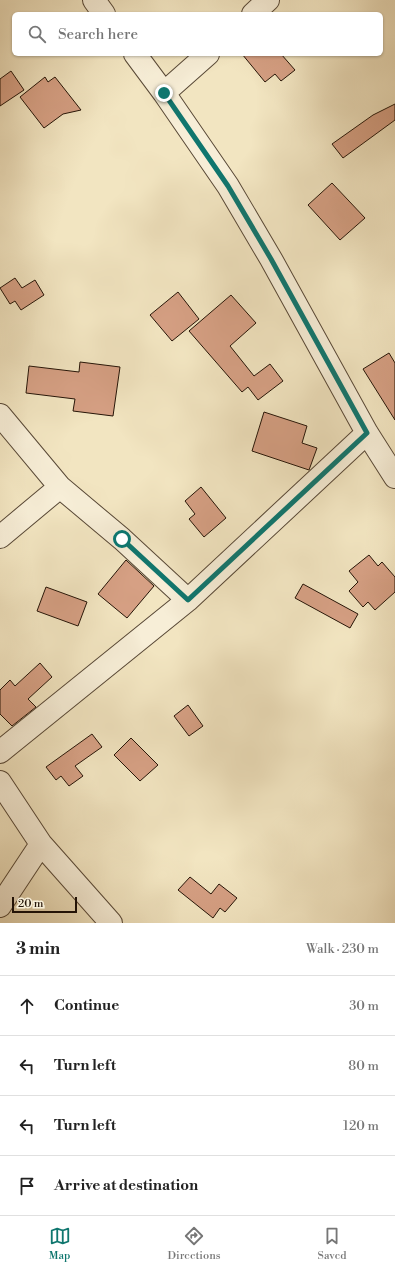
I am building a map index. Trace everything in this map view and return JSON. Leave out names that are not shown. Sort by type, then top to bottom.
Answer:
[{"type":"street","points":[[94,0],[103,12]]},
{"type":"street","points":[[255,12],[268,0]]},
{"type":"street","points":[[136,56],[228,186],[275,266],[367,433],[395,477]]},
{"type":"street","points":[[164,93],[206,56]]},
{"type":"street","points":[[0,414],[60,487],[122,539],[188,600]]},
{"type":"street","points":[[0,752],[188,600],[367,433]]},
{"type":"street","points":[[0,538],[60,487]]},
{"type":"street","points":[[0,782],[41,844],[111,923]]},
{"type":"street","points":[[0,906],[41,844]]},
{"type":"building","points":[[244,56],[283,56],[295,70],[281,81],[275,74],[265,82]]},
{"type":"building","points":[[11,71],[24,90],[0,106],[0,79]]},
{"type":"building","points":[[45,77],[48,82],[55,77],[81,110],[63,114],[44,128],[20,97]]},
{"type":"building","points":[[395,104],[395,120],[343,158],[332,144],[373,115]]},
{"type":"building","points":[[332,183],[365,218],[340,240],[308,205]]},
{"type":"building","points":[[15,278],[22,288],[35,280],[44,295],[21,310],[15,301],[10,304],[0,288]]},
{"type":"building","points":[[178,292],[199,319],[172,341],[150,315]]},
{"type":"building","points":[[231,295],[256,323],[230,346],[254,376],[270,364],[283,381],[258,400],[248,387],[242,392],[189,331]]},
{"type":"building","points":[[389,353],[395,363],[395,420],[363,369]]},
{"type":"building","points":[[80,362],[120,367],[113,416],[73,411],[75,399],[26,393],[29,366],[79,372]]},
{"type":"building","points":[[264,412],[307,426],[302,443],[317,448],[309,470],[252,451]]},
{"type":"building","points":[[201,487],[226,518],[204,537],[189,519],[195,514],[185,501]]},
{"type":"building","points":[[369,555],[378,566],[382,562],[395,577],[395,592],[375,610],[368,602],[363,607],[349,591],[358,582],[349,571]]},
{"type":"building","points":[[126,560],[154,586],[127,618],[98,594]]},
{"type":"building","points":[[303,584],[358,614],[350,628],[295,598]]},
{"type":"building","points":[[46,587],[87,602],[78,626],[37,611]]},
{"type":"building","points":[[40,663],[52,677],[28,699],[36,707],[12,726],[0,714],[0,690],[10,680],[15,686]]},
{"type":"building","points":[[188,705],[203,726],[189,736],[174,716]]},
{"type":"building","points":[[92,734],[102,747],[75,766],[83,776],[69,786],[61,776],[56,780],[46,767]]},
{"type":"building","points":[[131,738],[158,765],[140,781],[114,755]]},
{"type":"building","points":[[190,877],[211,894],[219,884],[237,898],[225,912],[220,908],[213,918],[178,890]]},
{"type":"route","points":[[122,539],[188,600],[367,433],[271,259],[228,186],[164,93]]}]
